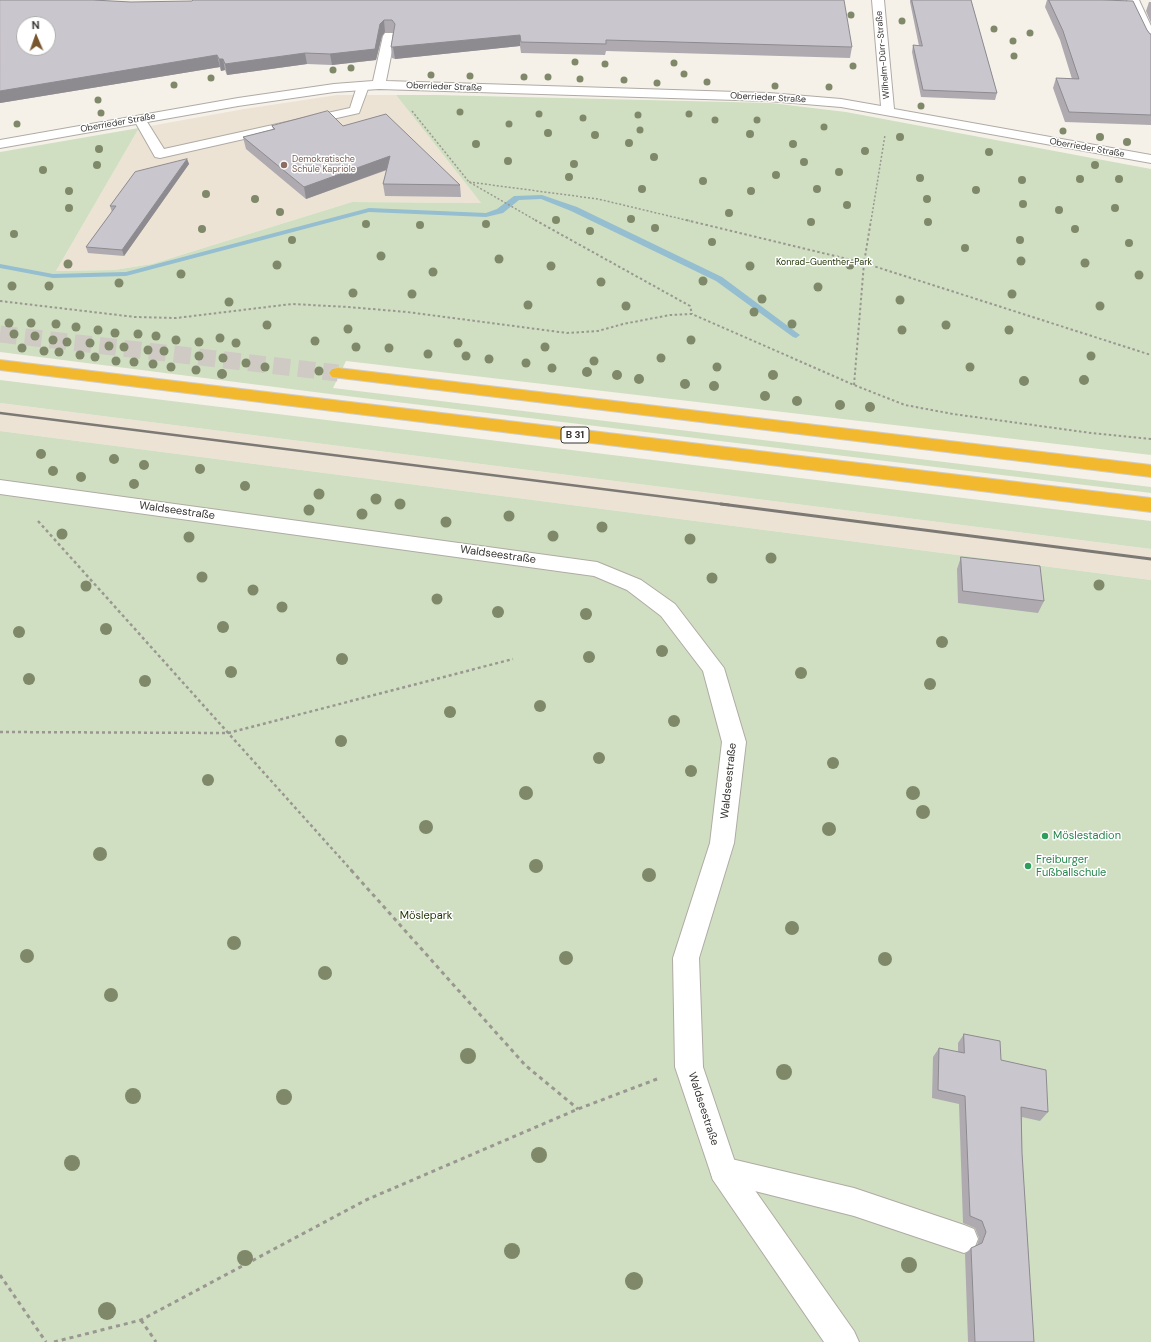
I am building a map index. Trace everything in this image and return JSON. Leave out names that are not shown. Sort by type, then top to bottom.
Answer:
[{"type":"highway","name":"B 31","points":[[0,365],[1151,505]]},
{"type":"highway","points":[[338,373],[1151,471]]},
{"type":"street","name":"Wilhelm-Dürr-Straße","points":[[878,0],[888,111]]},
{"type":"street","points":[[1133,0],[1151,39]]},
{"type":"street","points":[[379,85],[389,36]]},
{"type":"street","name":"Oberrieder Straße","points":[[0,144],[238,102],[334,88],[379,85],[770,97],[841,103],[1151,159]]},
{"type":"street","name":"Waldseestraße","points":[[4,487],[597,569],[634,585],[668,610],[713,668],[734,742],[722,844],[686,958],[689,1067],[723,1170],[843,1342]]},
{"type":"lane","points":[[140,120],[160,154],[355,110],[363,86]]},
{"type":"lane","points":[[723,1170],[854,1202],[964,1239]]},
{"type":"path","points":[[398,86],[397,93],[469,182],[524,215],[690,306],[692,314]]},
{"type":"path","points":[[854,385],[864,263],[888,111]]},
{"type":"path","points":[[469,182],[598,199],[864,263],[1151,355]]},
{"type":"path","points":[[0,301],[134,317],[176,318],[292,304],[348,307],[407,312],[567,333],[598,331],[623,324],[670,315],[692,314],[854,385],[905,405],[1091,433],[1151,439]]},
{"type":"path","points":[[4,487],[228,733],[525,1066],[578,1109]]},
{"type":"path","points":[[0,732],[228,733],[513,659]]},
{"type":"path","points":[[54,1342],[141,1320],[366,1200],[578,1109],[689,1067]]},
{"type":"path","points":[[0,1275],[46,1342]]},
{"type":"path","points":[[141,1320],[156,1342]]},
{"type":"shaded area","name":"Demokratische Schule Kapriole","points":[[337,95],[396,95],[481,203],[352,202],[152,264],[114,270],[56,271],[139,128],[244,109]]},
{"type":"shaded area","points":[[0,403],[1151,549],[1151,580],[0,431]]},
{"type":"green space","name":"Konrad-Guenther-Park","points":[[396,95],[771,103],[846,112],[1151,169],[1151,455],[346,361],[333,388],[1151,487],[1151,493],[330,394],[0,352],[0,152],[139,128],[56,271],[114,270],[152,264],[352,202],[481,203]]},
{"type":"green space","points":[[0,380],[1151,521],[1151,549],[0,403]]},
{"type":"green space","name":"Möslepark","points":[[0,431],[1151,580],[1151,1342],[0,1342]]},
{"type":"building","points":[[0,0],[93,0],[131,2],[193,0],[844,0],[852,47],[606,40],[606,44],[521,42],[520,35],[391,47],[395,24],[392,20],[384,20],[380,24],[375,49],[330,54],[305,53],[225,64],[223,59],[219,59],[217,55],[0,91]]},
{"type":"building","points":[[912,0],[971,0],[997,93],[923,90],[913,45],[922,46]]},
{"type":"building","points":[[1049,0],[1133,1],[1147,30],[1151,34],[1151,115],[1069,112],[1056,78],[1079,79],[1063,31]]},
{"type":"building","points":[[328,111],[343,126],[386,114],[460,185],[383,184],[390,156],[304,187],[243,137],[275,129],[272,126]]},
{"type":"building","points":[[187,159],[122,250],[86,247],[116,206],[110,206],[135,172]]},
{"type":"building","points":[[961,557],[1040,566],[1044,601],[963,591]]},
{"type":"building","points":[[964,1034],[1000,1041],[1001,1060],[1046,1070],[1048,1112],[1021,1107],[1022,1153],[1034,1342],[975,1342],[971,1248],[982,1243],[986,1232],[982,1221],[970,1216],[965,1096],[938,1090],[939,1048],[964,1053]]},
{"type":"waterway","points":[[0,266],[53,276],[126,274],[369,210],[486,215],[500,211],[517,198],[542,197],[574,209],[719,279],[796,335]]},
{"type":"tunnel","points":[[0,334],[338,373]]},
{"type":"railway","points":[[0,413],[729,505]]},
{"type":"railway","points":[[721,504],[1151,559]]},
{"type":"place","name":"Demokratische Schule Kapriole","points":[[284,165]]},
{"type":"place","name":"Möslestadion","points":[[1045,836]]},
{"type":"place","name":"Freiburger Fußballschule","points":[[1028,866]]}]
